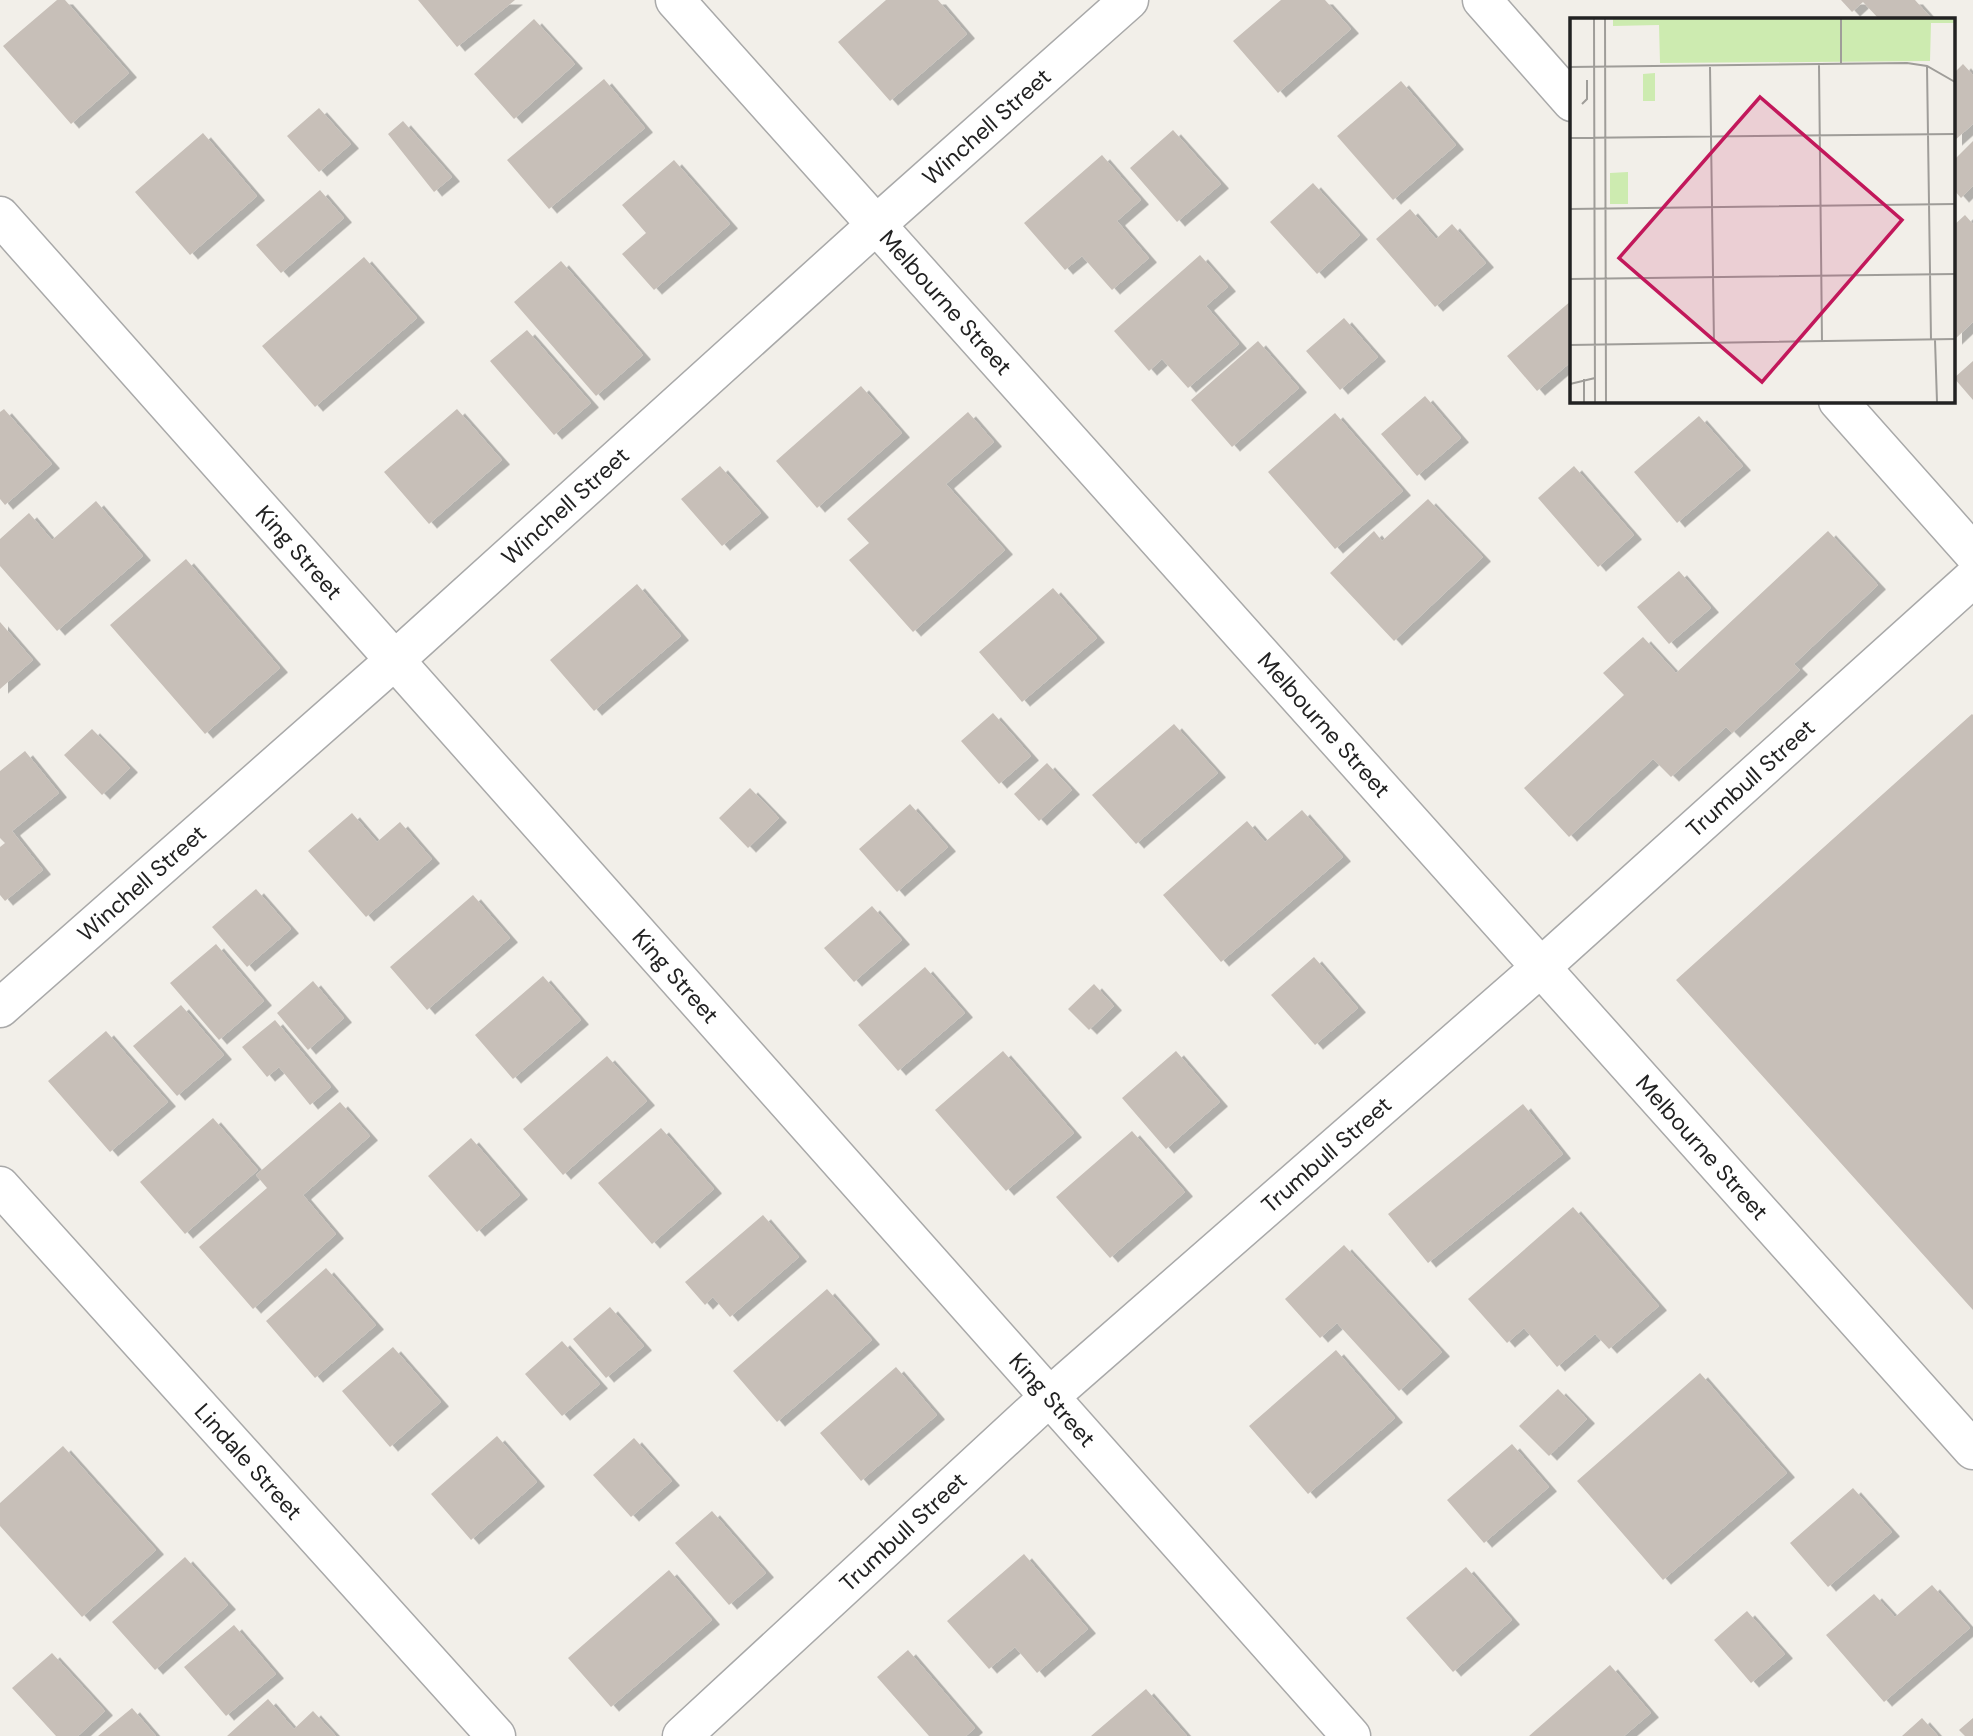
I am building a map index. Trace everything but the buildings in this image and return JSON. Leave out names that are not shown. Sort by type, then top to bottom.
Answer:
[{"type":"street","name":"Melbourne Street","points":[[675,0],[1973,1450]]},
{"type":"street","name":"Winchell Street","points":[[0,1008],[396,659],[1129,0]]},
{"type":"street","points":[[1482,0],[1570,100]]},
{"type":"street","name":"King Street","points":[[0,216],[1351,1736]]},
{"type":"street","points":[[1839,402],[1973,553]]},
{"type":"street","name":"Trumbull Street","points":[[682,1736],[1048,1398],[1541,968],[1973,578]]},
{"type":"street","name":"Lindale Street","points":[[0,1186],[496,1736]]}]
